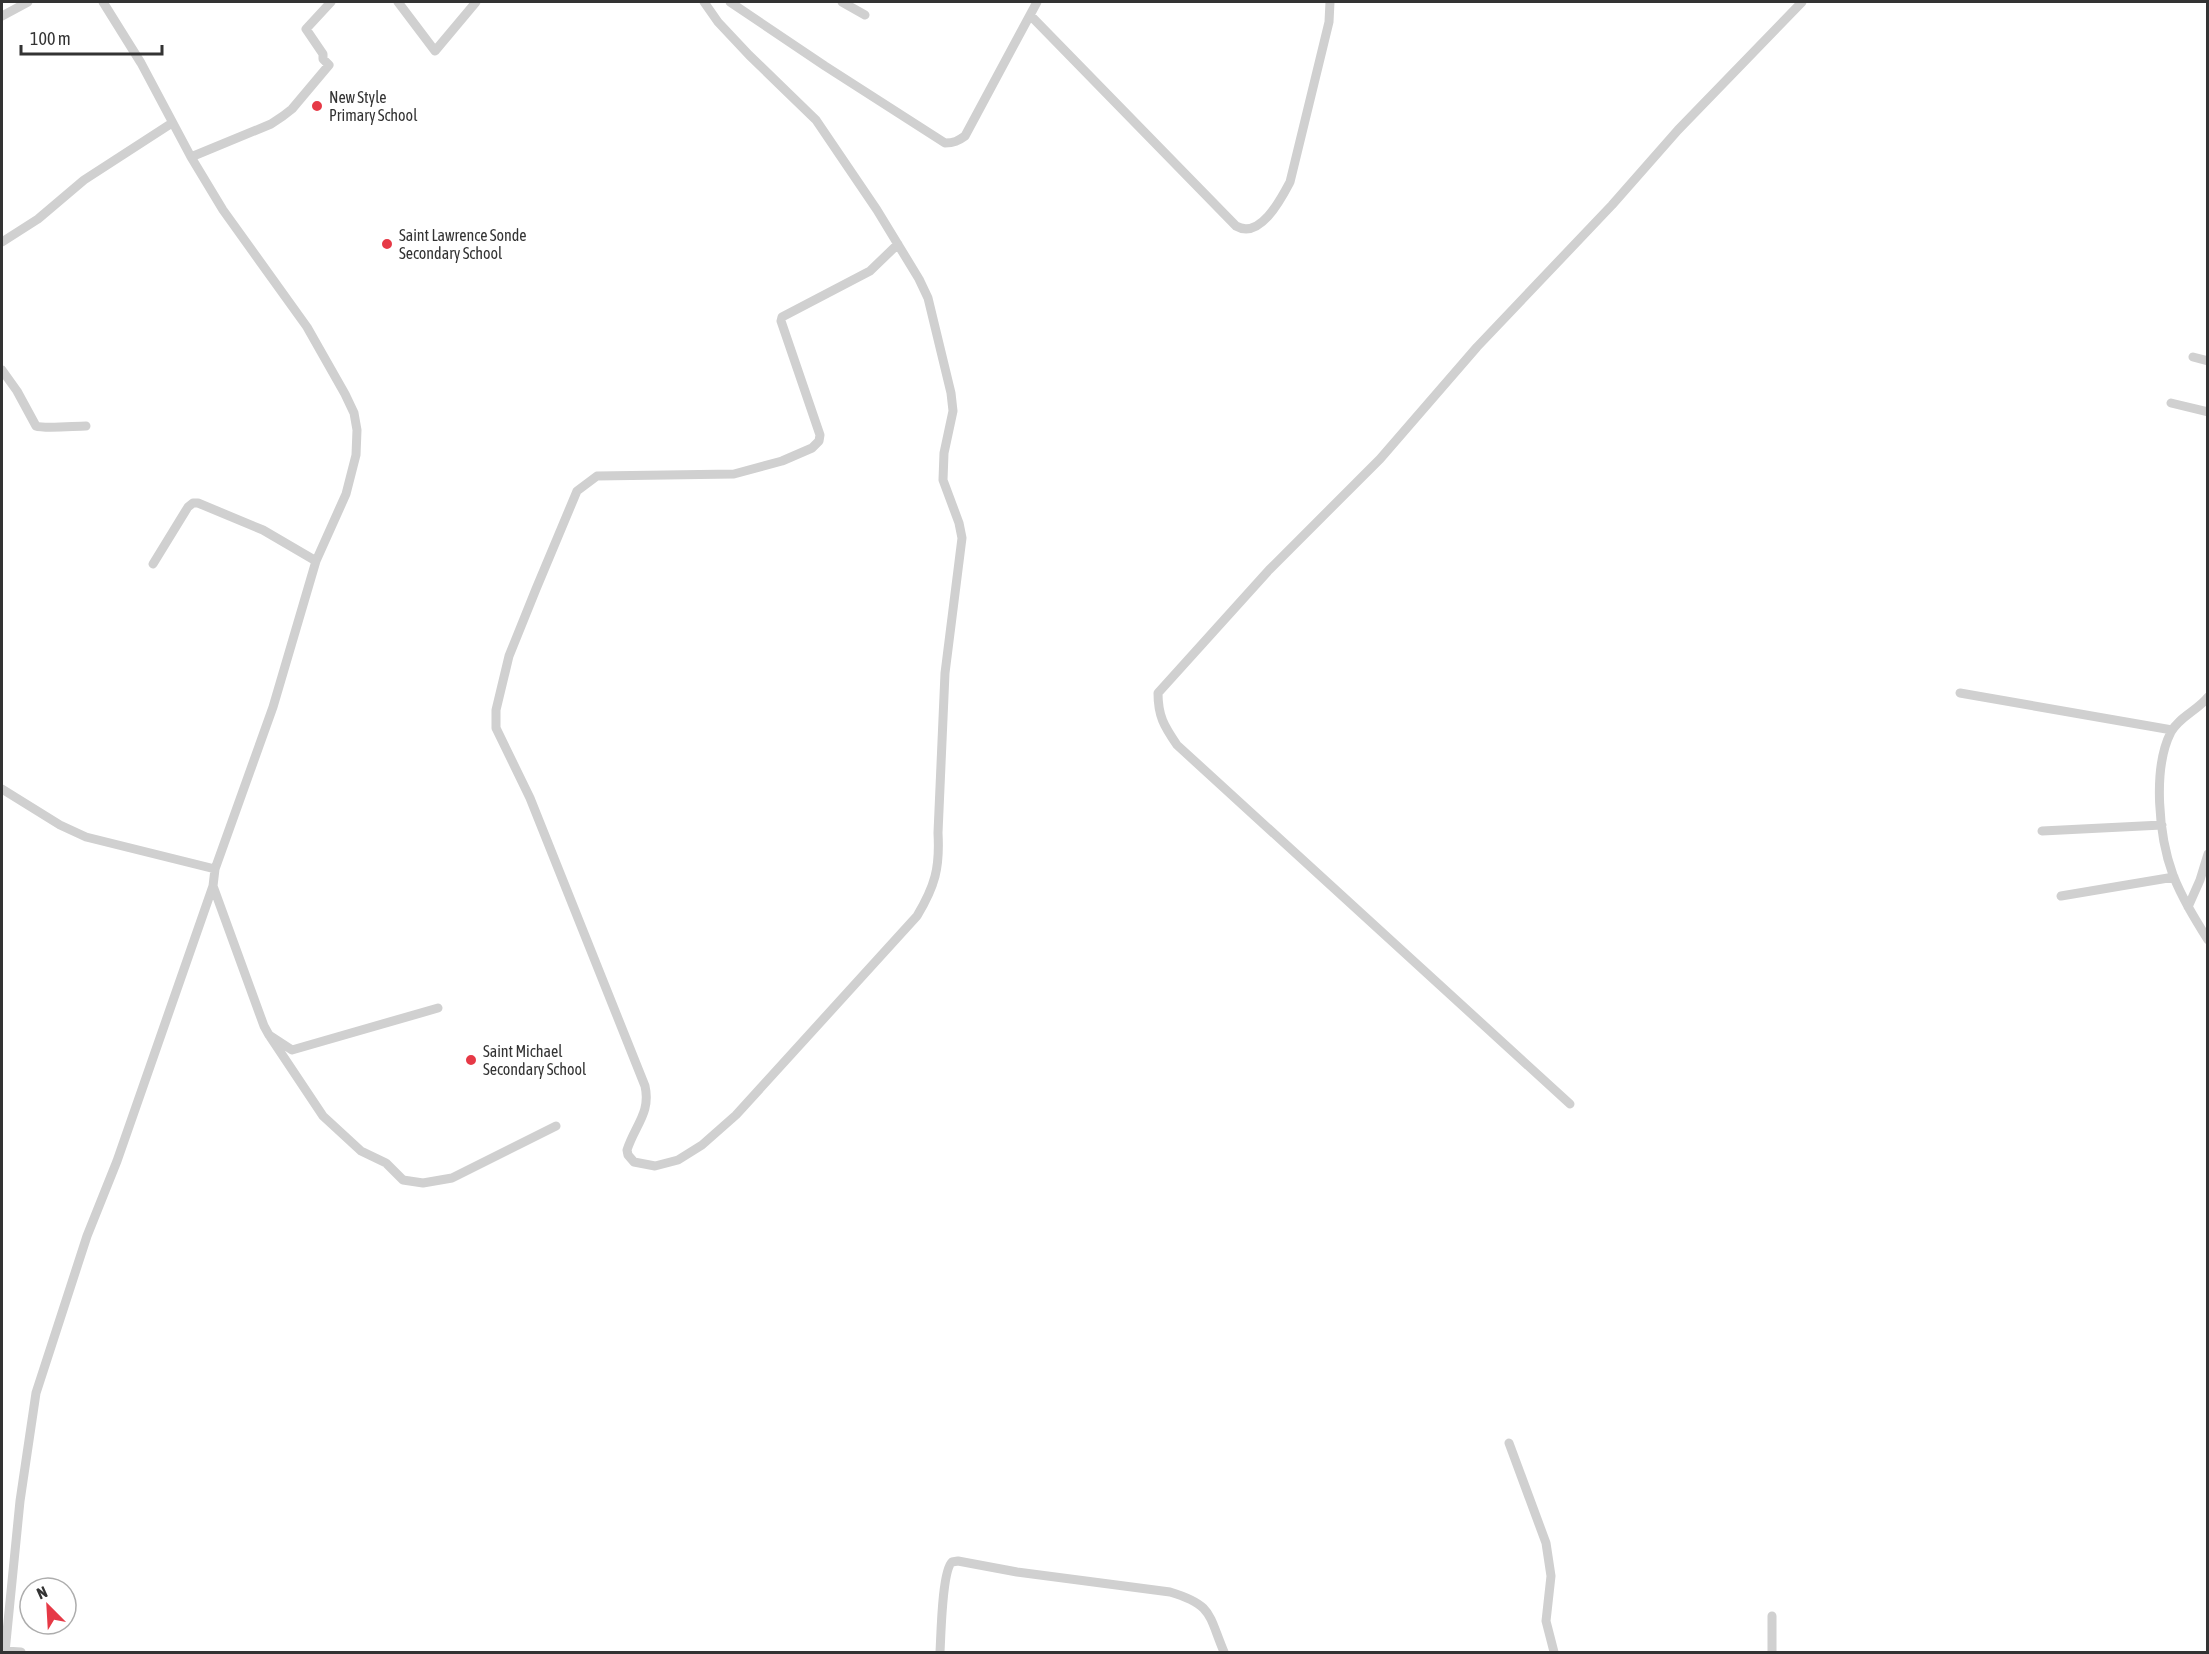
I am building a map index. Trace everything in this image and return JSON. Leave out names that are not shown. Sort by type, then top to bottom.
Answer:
[{"type":"street","points":[[2,16],[28,2]]},
{"type":"street","points":[[21,1653],[5,1652],[20,1501],[36,1393],[87,1236],[117,1161],[213,886],[215,869],[273,707],[316,561],[346,494],[353,465],[357,430],[354,413],[307,327],[223,210],[172,123],[141,63],[103,2]]},
{"type":"street","points":[[191,157],[271,124],[292,109],[329,65],[323,59],[323,54],[306,29],[331,2]]},
{"type":"street","points":[[398,2],[435,51],[476,2]]},
{"type":"street","points":[[704,2],[718,22],[749,55],[816,120],[877,210],[898,244],[919,279],[928,298],[951,393],[953,411],[944,453],[943,480],[959,523],[962,538],[945,673],[937,875],[930,895],[917,915],[736,1114],[688,1156],[666,1165],[644,1165],[634,1162],[627,1150],[645,1112],[647,1100],[645,1086],[530,798],[496,728],[496,710],[509,656],[562,525],[577,491],[584,484],[597,476],[734,474],[782,461],[812,448],[819,441],[820,435],[781,321],[782,317],[870,271],[898,244]]},
{"type":"street","points":[[730,2],[945,143],[957,142],[965,136],[1037,2]]},
{"type":"street","points":[[842,2],[865,15]]},
{"type":"street","points":[[1030,15],[1174,164],[1236,226],[1243,230],[1252,229],[1262,222],[1280,200],[1290,182],[1329,22],[1330,2]]},
{"type":"street","points":[[1570,1104],[1177,745],[1158,710],[1158,693],[1269,570],[1380,459],[1477,347],[1612,205],[1678,130],[1802,2]]},
{"type":"street","points":[[2,242],[38,219],[84,180],[172,123]]},
{"type":"street","points":[[2193,357],[2208,361]]},
{"type":"street","points":[[2,370],[17,391],[36,426],[42,428],[86,426]]},
{"type":"street","points":[[2171,403],[2208,412]]},
{"type":"street","points":[[153,564],[188,507],[193,503],[263,530],[316,561]]},
{"type":"street","points":[[1960,693],[2172,730]]},
{"type":"street","points":[[2208,697],[2172,730],[2163,752],[2160,793],[2162,825],[2167,855],[2174,877],[2188,907],[2208,940]]},
{"type":"street","points":[[2,789],[60,825],[86,837],[215,869]]},
{"type":"street","points":[[2042,831],[2162,825]]},
{"type":"street","points":[[2188,907],[2208,854]]},
{"type":"street","points":[[2061,896],[2174,877]]},
{"type":"street","points":[[213,886],[269,1035],[323,1116],[361,1151],[386,1163],[403,1180],[423,1183],[452,1178],[556,1126]]},
{"type":"street","points":[[269,1035],[292,1050],[438,1008]]},
{"type":"street","points":[[1509,1443],[1546,1543],[1551,1576],[1546,1621],[1554,1653]]},
{"type":"street","points":[[940,1653],[947,1569],[952,1562],[958,1561],[1017,1572],[1162,1591],[1184,1596],[1205,1608],[1224,1653]]},
{"type":"street","points":[[1772,1616],[1772,1653]]},
{"type":"place","name":"New Style Primary School","points":[[317,106]]},
{"type":"place","name":"Saint Lawrence Sonde Secondary School","points":[[387,244]]},
{"type":"place","name":"Saint Michael Secondary School","points":[[471,1060]]}]
